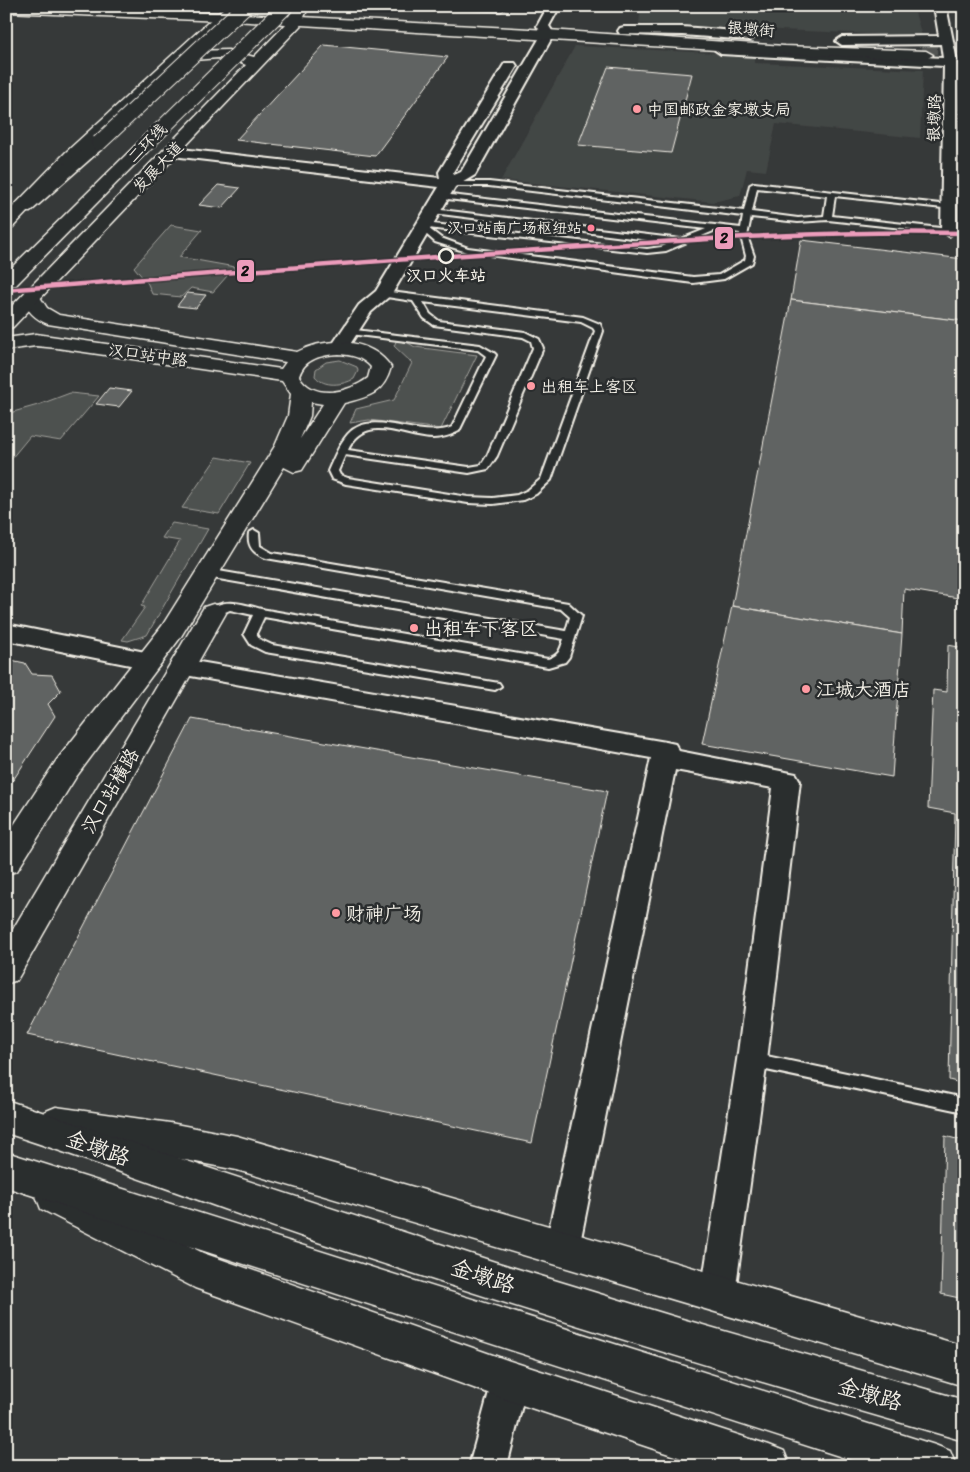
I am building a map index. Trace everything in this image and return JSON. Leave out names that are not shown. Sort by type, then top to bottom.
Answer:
[{"type":"main road","points":[[6,224],[98,143],[245,6]]},
{"type":"main road","points":[[189,81],[267,6]]},
{"type":"main road","name":"银墩街","points":[[6,8],[295,13],[540,31],[621,34],[846,53],[924,51]]},
{"type":"main road","points":[[24,208],[72,155],[229,12]]},
{"type":"main road","name":"发展大道","points":[[10,316],[31,298],[256,64],[295,13]]},
{"type":"main road","name":"二环线","points":[[9,281],[145,146],[295,13]]},
{"type":"main road","points":[[179,57],[225,54],[248,59],[256,64]]},
{"type":"main road","name":"二环线","points":[[104,163],[125,143]]},
{"type":"main road","name":"汉口站中路","points":[[31,298],[36,309],[44,316],[55,320],[300,358]]},
{"type":"main road","points":[[6,862],[66,769],[171,632],[286,446],[297,422],[294,364],[300,358],[345,339],[371,356],[381,367],[381,374],[371,388],[356,394],[337,398],[312,396],[296,384]]},
{"type":"main road","name":"汉口站中路","points":[[6,344],[36,340],[57,342],[296,384]]},
{"type":"main road","points":[[254,533],[308,440],[337,398]]},
{"type":"main road","name":"汉口站横路","points":[[6,970],[213,612]]},
{"type":"main road","points":[[10,1117],[170,1140],[237,1153],[964,1366]]},
{"type":"main road","name":"金墩路","points":[[10,1117],[216,1189],[551,1298],[784,1370],[964,1421]]},
{"type":"main road","points":[[6,1170],[195,1270],[510,1381],[769,1466]]},
{"type":"main road","points":[[6,1170],[935,1466]]},
{"type":"street","points":[[345,339],[365,308],[383,294],[445,190],[467,175],[554,6]]},
{"type":"street","name":"银墩路","points":[[940,6],[951,62],[949,231]]},
{"type":"street","points":[[445,190],[446,172],[517,54],[540,31]]},
{"type":"street","points":[[621,34],[682,31],[850,42],[947,40]]},
{"type":"street","points":[[621,34],[679,47],[848,58],[951,62]]},
{"type":"street","points":[[172,152],[445,190]]},
{"type":"street","points":[[6,632],[150,661]]},
{"type":"street","points":[[182,667],[666,751],[562,1248]]},
{"type":"street","points":[[664,758],[787,781],[752,1060],[718,1293]]},
{"type":"street","points":[[488,1466],[510,1381]]},
{"type":"lane","points":[[445,190],[489,184],[798,220],[828,218],[949,231]]},
{"type":"lane","points":[[427,221],[438,240],[467,250],[693,280],[721,277],[749,261],[750,256],[743,240],[743,231],[754,185],[949,207]]},
{"type":"lane","points":[[445,190],[743,231]]},
{"type":"lane","points":[[828,218],[831,194]]},
{"type":"lane","points":[[427,221],[635,250],[663,249],[715,228]]},
{"type":"lane","points":[[427,221],[681,242]]},
{"type":"lane","points":[[345,339],[480,348],[491,355],[460,425],[452,433],[437,435],[366,427],[351,436],[333,471],[334,475],[340,480],[468,500],[493,502],[519,498],[532,492],[546,480],[599,331],[597,326],[583,320],[383,294]]},
{"type":"lane","points":[[343,452],[469,470],[484,467],[492,456],[538,348],[537,343],[535,339],[525,335],[437,323],[427,316],[416,298]]},
{"type":"lane","points":[[213,612],[227,605],[548,663],[561,659],[571,636],[576,616],[564,606],[270,556],[254,546],[254,533]]},
{"type":"lane","points":[[207,573],[571,636]]},
{"type":"lane","points":[[260,612],[250,634],[256,642],[270,649],[495,686]]},
{"type":"lane","points":[[752,1060],[964,1105]]},
{"type":"shaded area","points":[[641,6],[913,6],[922,36],[639,24]]},
{"type":"shaded area","points":[[575,46],[754,55],[754,63],[923,70],[920,138],[776,124],[766,171],[747,169],[740,196],[713,202],[501,180]]},
{"type":"shaded area","points":[[171,225],[202,230],[179,257],[235,267],[213,292],[191,288],[181,297],[152,294],[148,284],[134,267]]},
{"type":"shaded area","points":[[398,337],[415,347],[477,355],[441,429],[369,420],[350,423],[356,409],[394,400],[412,363],[394,346]]},
{"type":"shaded area","points":[[340,360],[357,367],[358,371],[354,379],[345,383],[328,384],[315,376],[316,369],[326,362]]},
{"type":"shaded area","points":[[70,393],[99,396],[61,441],[30,436],[6,465],[6,414]]},
{"type":"shaded area","points":[[217,457],[250,463],[219,514],[182,508]]},
{"type":"shaded area","points":[[172,523],[208,529],[147,635],[128,641],[122,640],[145,607],[141,606],[180,541],[162,538]]},
{"type":"building","points":[[368,6],[511,6],[501,12]]},
{"type":"building","points":[[324,45],[448,57],[375,156],[236,140]]},
{"type":"building","name":"中国邮政金家墩支局","points":[[608,67],[692,74],[671,153],[578,145]]},
{"type":"building","points":[[218,185],[240,188],[222,208],[199,205]]},
{"type":"building","points":[[801,240],[964,259],[964,321],[791,300]]},
{"type":"building","points":[[187,293],[206,295],[196,308],[177,306]]},
{"type":"building","points":[[791,300],[964,321],[964,599],[904,589],[902,634],[732,606]]},
{"type":"building","points":[[109,388],[132,391],[119,407],[96,404]]},
{"type":"building","name":"江城大酒店","points":[[732,606],[902,634],[892,777],[702,744]]},
{"type":"building","points":[[948,645],[964,648],[964,1084],[949,1080],[955,813],[928,808],[933,690],[947,692]]},
{"type":"building","points":[[6,659],[25,663],[32,674],[52,675],[61,691],[48,704],[55,716],[6,791]]},
{"type":"building","name":"财神广场","points":[[192,719],[607,791],[532,1143],[27,1035]]},
{"type":"building","points":[[945,1136],[964,1141],[964,1299],[941,1294]]},
{"type":"tunnel","points":[[922,47],[964,46]]},
{"type":"transit line","name":"2","points":[[6,290],[367,262],[726,238],[821,233],[964,233]]},
{"type":"place","name":"中国邮政金家墩支局","points":[[637,109]]},
{"type":"place","name":"汉口站南广场枢纽站","points":[[591,228]]},
{"type":"place","name":"汉口火车站","points":[[446,256]]},
{"type":"place","name":"出租车上客区","points":[[531,386]]},
{"type":"place","name":"出租车下客区","points":[[414,628]]},
{"type":"place","name":"江城大酒店","points":[[806,689]]},
{"type":"place","name":"财神广场","points":[[336,913]]}]
